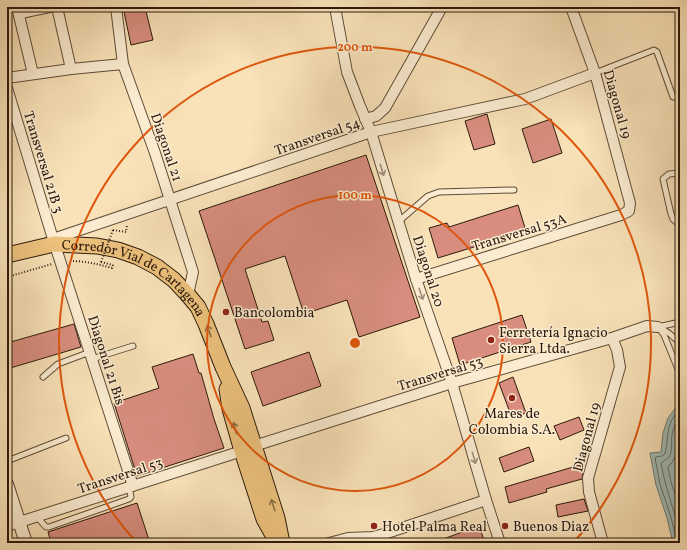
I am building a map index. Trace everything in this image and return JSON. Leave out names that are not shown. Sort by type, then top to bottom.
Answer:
[{"type":"main road","name":"Corredor Vial de Cartagena","points":[[7,255],[54,242],[97,246],[118,250],[138,257],[157,267],[174,280],[198,307],[206,324],[223,368],[230,409],[277,518],[282,543]]},
{"type":"main road","name":"Corredor Vial de Cartagena","points":[[248,448],[264,519],[277,543]]},
{"type":"street","points":[[58,7],[71,68]]},
{"type":"street","name":"Diagonal 21","points":[[116,7],[123,64],[155,153],[193,272],[188,295]]},
{"type":"street","name":"Diagonal 20","points":[[335,7],[347,72],[371,132],[416,279],[452,383],[500,543]]},
{"type":"street","points":[[366,119],[376,116],[385,108],[442,7]]},
{"type":"street","name":"Diagonal 19","points":[[571,7],[595,73],[630,203],[629,211]]},
{"type":"street","points":[[18,12],[33,74]]},
{"type":"street","points":[[7,78],[71,68],[123,64]]},
{"type":"street","name":"Transversal 54","points":[[54,242],[170,200],[371,132],[525,99],[595,73]]},
{"type":"street","name":"Transversal 21B 3","points":[[7,88],[54,242]]},
{"type":"street","name":"Transversal 53A","points":[[416,279],[621,215],[629,211]]},
{"type":"street","name":"Diagonal 21 Bis","points":[[54,242],[131,486]]},
{"type":"street","points":[[7,260],[33,249]]},
{"type":"street","name":"Transversal 53","points":[[7,526],[452,383],[612,338],[647,326],[658,327]]},
{"type":"street","name":"Diagonal 19","points":[[603,543],[589,492],[588,478],[620,367],[617,350],[612,338]]},
{"type":"street","points":[[7,484],[26,543]]},
{"type":"street","points":[[329,543],[348,538],[372,537],[384,534],[486,500]]},
{"type":"lane","points":[[18,12],[58,7]]},
{"type":"lane","points":[[595,73],[654,50],[657,52],[673,97]]},
{"type":"lane","points":[[680,173],[669,174],[663,179],[671,214],[673,219],[680,225]]},
{"type":"lane","points":[[398,222],[428,196],[439,192],[514,190]]},
{"type":"lane","points":[[658,327],[680,322]]},
{"type":"lane","points":[[658,327],[670,334],[680,343]]},
{"type":"lane","points":[[658,327],[664,335],[680,374]]},
{"type":"lane","points":[[43,377],[58,364],[91,356],[98,357],[133,346]]},
{"type":"lane","points":[[7,460],[66,438]]},
{"type":"path","points":[[113,265],[101,262],[113,230],[126,232]]},
{"type":"water","points":[[677,406],[680,407],[680,543],[673,543],[667,518],[656,485],[650,453],[661,452],[663,433],[668,418]]},
{"type":"building","points":[[123,7],[145,7],[153,40],[131,45]]},
{"type":"building","points":[[487,114],[495,144],[474,150],[465,121]]},
{"type":"building","points":[[551,119],[562,153],[533,163],[522,129]]},
{"type":"building","points":[[366,155],[420,317],[359,337],[347,300],[304,314],[285,256],[245,269],[262,322],[268,321],[274,340],[245,349],[199,211]]},
{"type":"building","points":[[518,205],[526,231],[438,258],[429,228],[447,223],[449,227]]},
{"type":"building","name":"Ferretería Ignacio Sierra Ltda.","points":[[522,315],[531,342],[460,365],[452,338]]},
{"type":"building","points":[[74,324],[81,347],[7,369],[7,343]]},
{"type":"building","points":[[309,352],[321,386],[263,406],[251,372]]},
{"type":"building","points":[[193,354],[199,373],[201,373],[224,448],[137,476],[114,403],[159,388],[152,367]]},
{"type":"building","name":"Mares de Colombia S.A.","points":[[513,377],[526,413],[512,418],[499,383]]},
{"type":"building","points":[[579,417],[584,430],[560,440],[554,426]]},
{"type":"building","points":[[529,447],[534,461],[504,472],[499,458]]},
{"type":"building","points":[[580,465],[583,473],[582,479],[546,489],[547,492],[509,503],[505,487]]},
{"type":"building","points":[[584,499],[588,511],[558,517],[556,505]]},
{"type":"building","points":[[137,503],[150,543],[51,543],[48,532]]},
{"type":"building","points":[[479,526],[485,543],[435,543],[435,542]]},
{"type":"place","name":"Bancolombia","points":[[226,312]]},
{"type":"place","name":"Ferretería Ignacio Sierra Ltda.","points":[[491,340]]},
{"type":"place","name":"Mares de Colombia S.A.","points":[[512,398]]},
{"type":"place","name":"Hotel Palma Real","points":[[374,526]]},
{"type":"place","name":"Buenos Diaz","points":[[505,526]]}]
